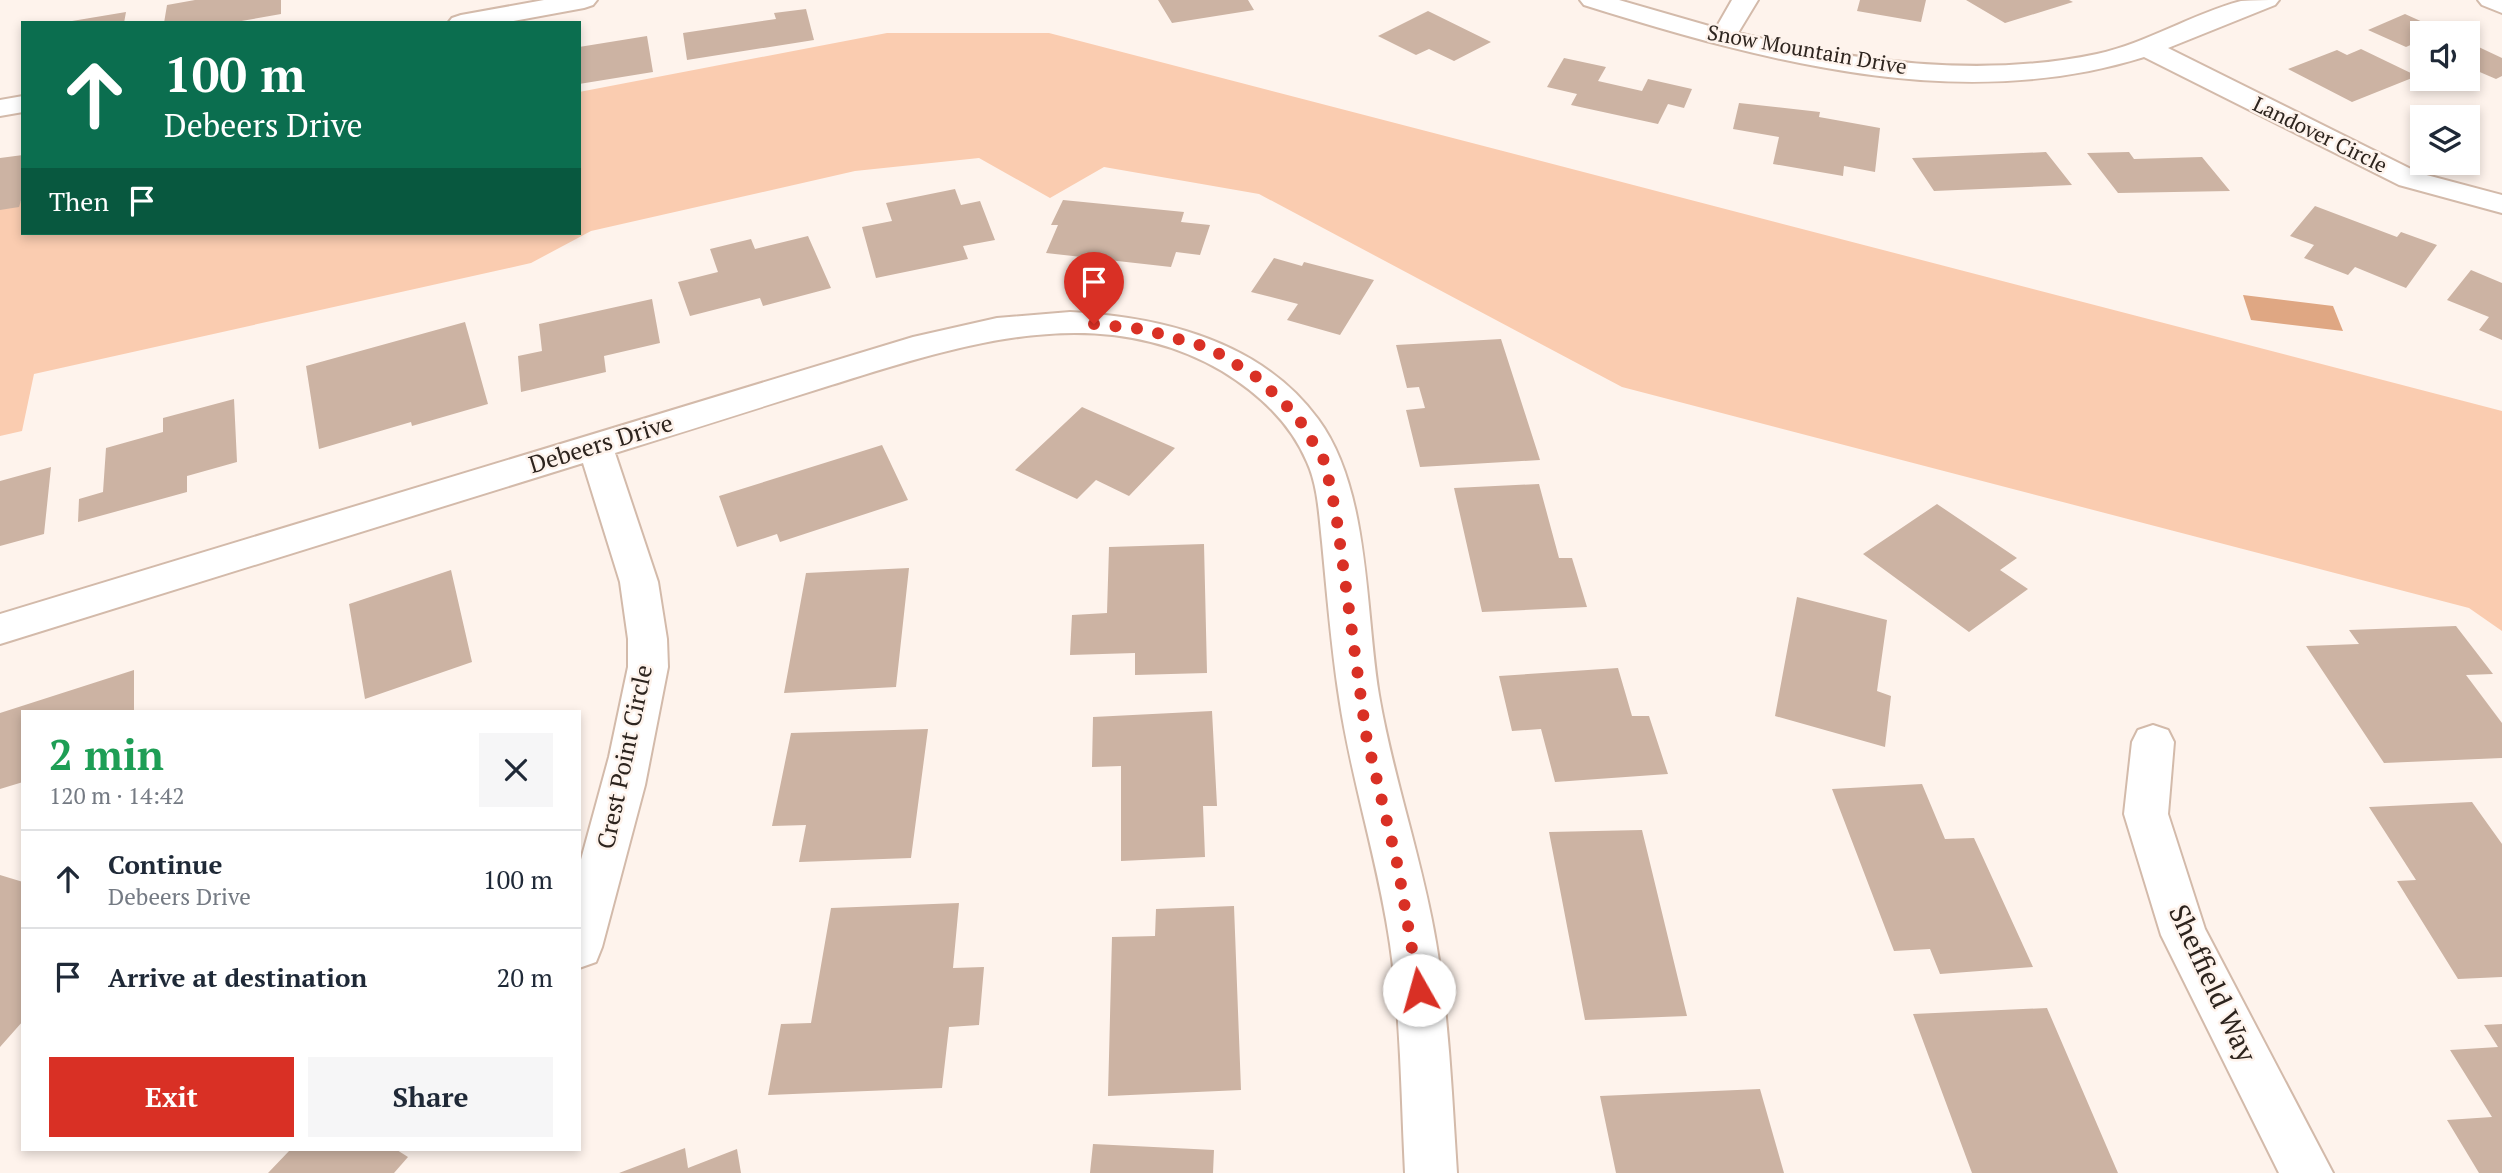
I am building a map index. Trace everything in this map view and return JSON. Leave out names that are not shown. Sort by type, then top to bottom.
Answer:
[{"type":"street","points":[[472,21],[584,0]]},
{"type":"street","name":"Snow Mountain Drive","points":[[1594,0],[1723,37],[1826,58],[1976,74],[2042,71],[2098,62],[2145,47],[2266,0]]},
{"type":"street","points":[[1723,37],[1745,0]]},
{"type":"street","points":[[2491,0],[2502,5]]},
{"type":"street","name":"Landover Circle","points":[[2145,47],[2409,179],[2502,204]]},
{"type":"street","points":[[0,108],[21,104]]},
{"type":"street","name":"Debeers Drive","points":[[0,629],[925,345],[997,327],[1070,322],[1143,329],[1210,348],[1258,378],[1297,416],[1325,462],[1336,514],[1366,735],[1413,944],[1424,1036],[1430,1173]]},
{"type":"street","name":"Crest Point Circle","points":[[581,940],[626,776],[648,670],[643,608],[615,501],[594,446]]},
{"type":"street","name":"Sheffield Way","points":[[2153,742],[2146,814],[2184,935],[2307,1173]]},
{"type":"shaded area","points":[[887,33],[1049,33],[2502,411],[2502,631],[2469,608],[1622,387],[1259,194],[1104,167],[1050,198],[979,158],[855,171],[591,231],[531,263],[34,374],[22,431],[0,436],[0,205],[21,201],[21,235],[581,235],[581,92]]},
{"type":"shaded area","points":[[2243,295],[2333,306],[2343,331],[2251,320]]},
{"type":"building","points":[[195,0],[281,0],[281,14],[241,21],[164,21],[167,5]]},
{"type":"building","points":[[1158,0],[1248,0],[1254,10],[1172,23]]},
{"type":"building","points":[[1860,0],[1926,0],[1921,22],[1857,11]]},
{"type":"building","points":[[1966,0],[2069,0],[2073,2],[2005,23]]},
{"type":"building","points":[[806,9],[814,40],[687,60],[683,33],[776,19],[774,13]]},
{"type":"building","points":[[1428,11],[1491,42],[1454,61],[1429,49],[1416,55],[1378,36]]},
{"type":"building","points":[[126,12],[124,21],[72,21]]},
{"type":"building","points":[[2405,14],[2420,21],[2410,21],[2410,45],[2406,47],[2368,30]]},
{"type":"building","points":[[647,36],[653,72],[581,84],[581,47]]},
{"type":"building","points":[[2480,48],[2502,58],[2502,76],[2496,79],[2480,72]]},
{"type":"building","points":[[2361,49],[2410,73],[2410,79],[2352,102],[2288,69],[2337,50],[2347,55]]},
{"type":"building","points":[[1564,58],[1606,67],[1598,81],[1642,91],[1648,79],[1692,89],[1684,108],[1668,104],[1658,124],[1571,105],[1577,94],[1547,87]]},
{"type":"building","points":[[1739,103],[1820,112],[1819,117],[1880,128],[1875,172],[1844,166],[1843,176],[1773,164],[1779,137],[1733,129]]},
{"type":"building","points":[[2046,152],[2072,185],[1934,191],[1912,158]]},
{"type":"building","points":[[2129,152],[2134,159],[2202,157],[2230,191],[2118,193],[2087,153]]},
{"type":"building","points":[[21,155],[19,207],[0,210],[0,158]]},
{"type":"building","points":[[955,189],[961,205],[980,201],[995,240],[963,246],[968,259],[876,278],[862,227],[892,221],[886,203]]},
{"type":"building","points":[[1063,200],[1184,212],[1181,222],[1210,225],[1200,255],[1176,252],[1171,267],[1046,253],[1058,225],[1051,225]]},
{"type":"building","points":[[2315,206],[2397,237],[2401,232],[2437,245],[2406,288],[2355,267],[2348,275],[2304,258],[2314,245],[2290,236]]},
{"type":"building","points":[[808,236],[831,288],[763,306],[760,298],[690,316],[678,282],[718,272],[710,249],[751,239],[755,249]]},
{"type":"building","points":[[1274,258],[1302,266],[1304,262],[1374,280],[1340,335],[1287,320],[1298,304],[1251,292]]},
{"type":"building","points":[[2471,270],[2502,283],[2502,340],[2479,330],[2489,317],[2447,300]]},
{"type":"building","points":[[652,299],[660,343],[604,356],[606,372],[521,392],[518,356],[542,351],[539,324]]},
{"type":"building","points":[[465,322],[488,404],[412,426],[411,422],[319,449],[306,366]]},
{"type":"building","points":[[1501,339],[1540,460],[1420,467],[1406,410],[1425,408],[1419,387],[1407,388],[1396,345]]},
{"type":"building","points":[[234,399],[237,462],[187,476],[187,492],[78,522],[79,499],[103,492],[106,448],[163,432],[163,418]]},
{"type":"building","points":[[1082,407],[1175,448],[1129,496],[1096,480],[1077,499],[1015,470]]},
{"type":"building","points":[[882,445],[908,500],[780,542],[777,534],[737,547],[719,496]]},
{"type":"building","points":[[51,467],[44,534],[0,546],[0,481]]},
{"type":"building","points":[[1539,484],[1559,558],[1572,558],[1587,607],[1482,612],[1454,488]]},
{"type":"building","points":[[1937,504],[2017,558],[2000,570],[2028,589],[1969,632],[1863,554]]},
{"type":"building","points":[[1204,544],[1207,673],[1135,675],[1135,653],[1070,655],[1072,615],[1107,613],[1109,547]]},
{"type":"building","points":[[909,568],[896,687],[784,693],[806,573]]},
{"type":"building","points":[[451,570],[472,662],[365,699],[349,604]]},
{"type":"building","points":[[1797,597],[1887,620],[1877,691],[1891,696],[1885,747],[1775,716]]},
{"type":"building","points":[[2456,626],[2493,674],[2466,675],[2502,723],[2502,758],[2384,763],[2306,646],[2359,644],[2349,630]]},
{"type":"building","points":[[1618,668],[1632,716],[1649,716],[1668,774],[1555,782],[1541,729],[1512,731],[1499,676]]},
{"type":"building","points":[[134,670],[134,710],[21,710],[21,783],[0,789],[0,713]]},
{"type":"building","points":[[1212,711],[1217,806],[1203,806],[1205,857],[1121,861],[1121,766],[1092,767],[1093,717]]},
{"type":"building","points":[[928,729],[911,858],[799,862],[806,825],[772,826],[791,733]]},
{"type":"building","points":[[1922,784],[1945,839],[1974,838],[2033,967],[1940,974],[1930,949],[1894,951],[1832,789]]},
{"type":"building","points":[[2472,802],[2502,844],[2502,977],[2458,979],[2397,881],[2416,880],[2369,807]]},
{"type":"building","points":[[1642,830],[1687,1016],[1585,1020],[1549,832]]},
{"type":"building","points":[[0,875],[21,881],[21,1023],[0,1047]]},
{"type":"building","points":[[959,903],[953,968],[984,967],[979,1025],[949,1027],[942,1088],[768,1095],[781,1024],[811,1023],[831,908]]},
{"type":"building","points":[[1234,906],[1241,1090],[1108,1096],[1112,937],[1155,936],[1156,909]]},
{"type":"building","points":[[2047,1008],[2118,1173],[1972,1173],[1913,1014]]},
{"type":"building","points":[[2502,1024],[2502,1173],[2479,1173],[2447,1120],[2492,1117],[2450,1050],[2498,1047],[2484,1025]]},
{"type":"building","points":[[1760,1089],[1784,1173],[1616,1173],[1600,1096]]},
{"type":"building","points":[[1093,1144],[1214,1150],[1213,1173],[1090,1173]]},
{"type":"building","points":[[685,1148],[688,1168],[737,1149],[741,1173],[619,1173]]},
{"type":"building","points":[[289,1151],[399,1151],[408,1157],[394,1173],[268,1173]]},
{"type":"route","points":[[1094,324],[1143,329],[1210,348],[1258,378],[1297,416],[1325,462],[1336,514],[1366,735],[1398,867],[1419,990]]}]
